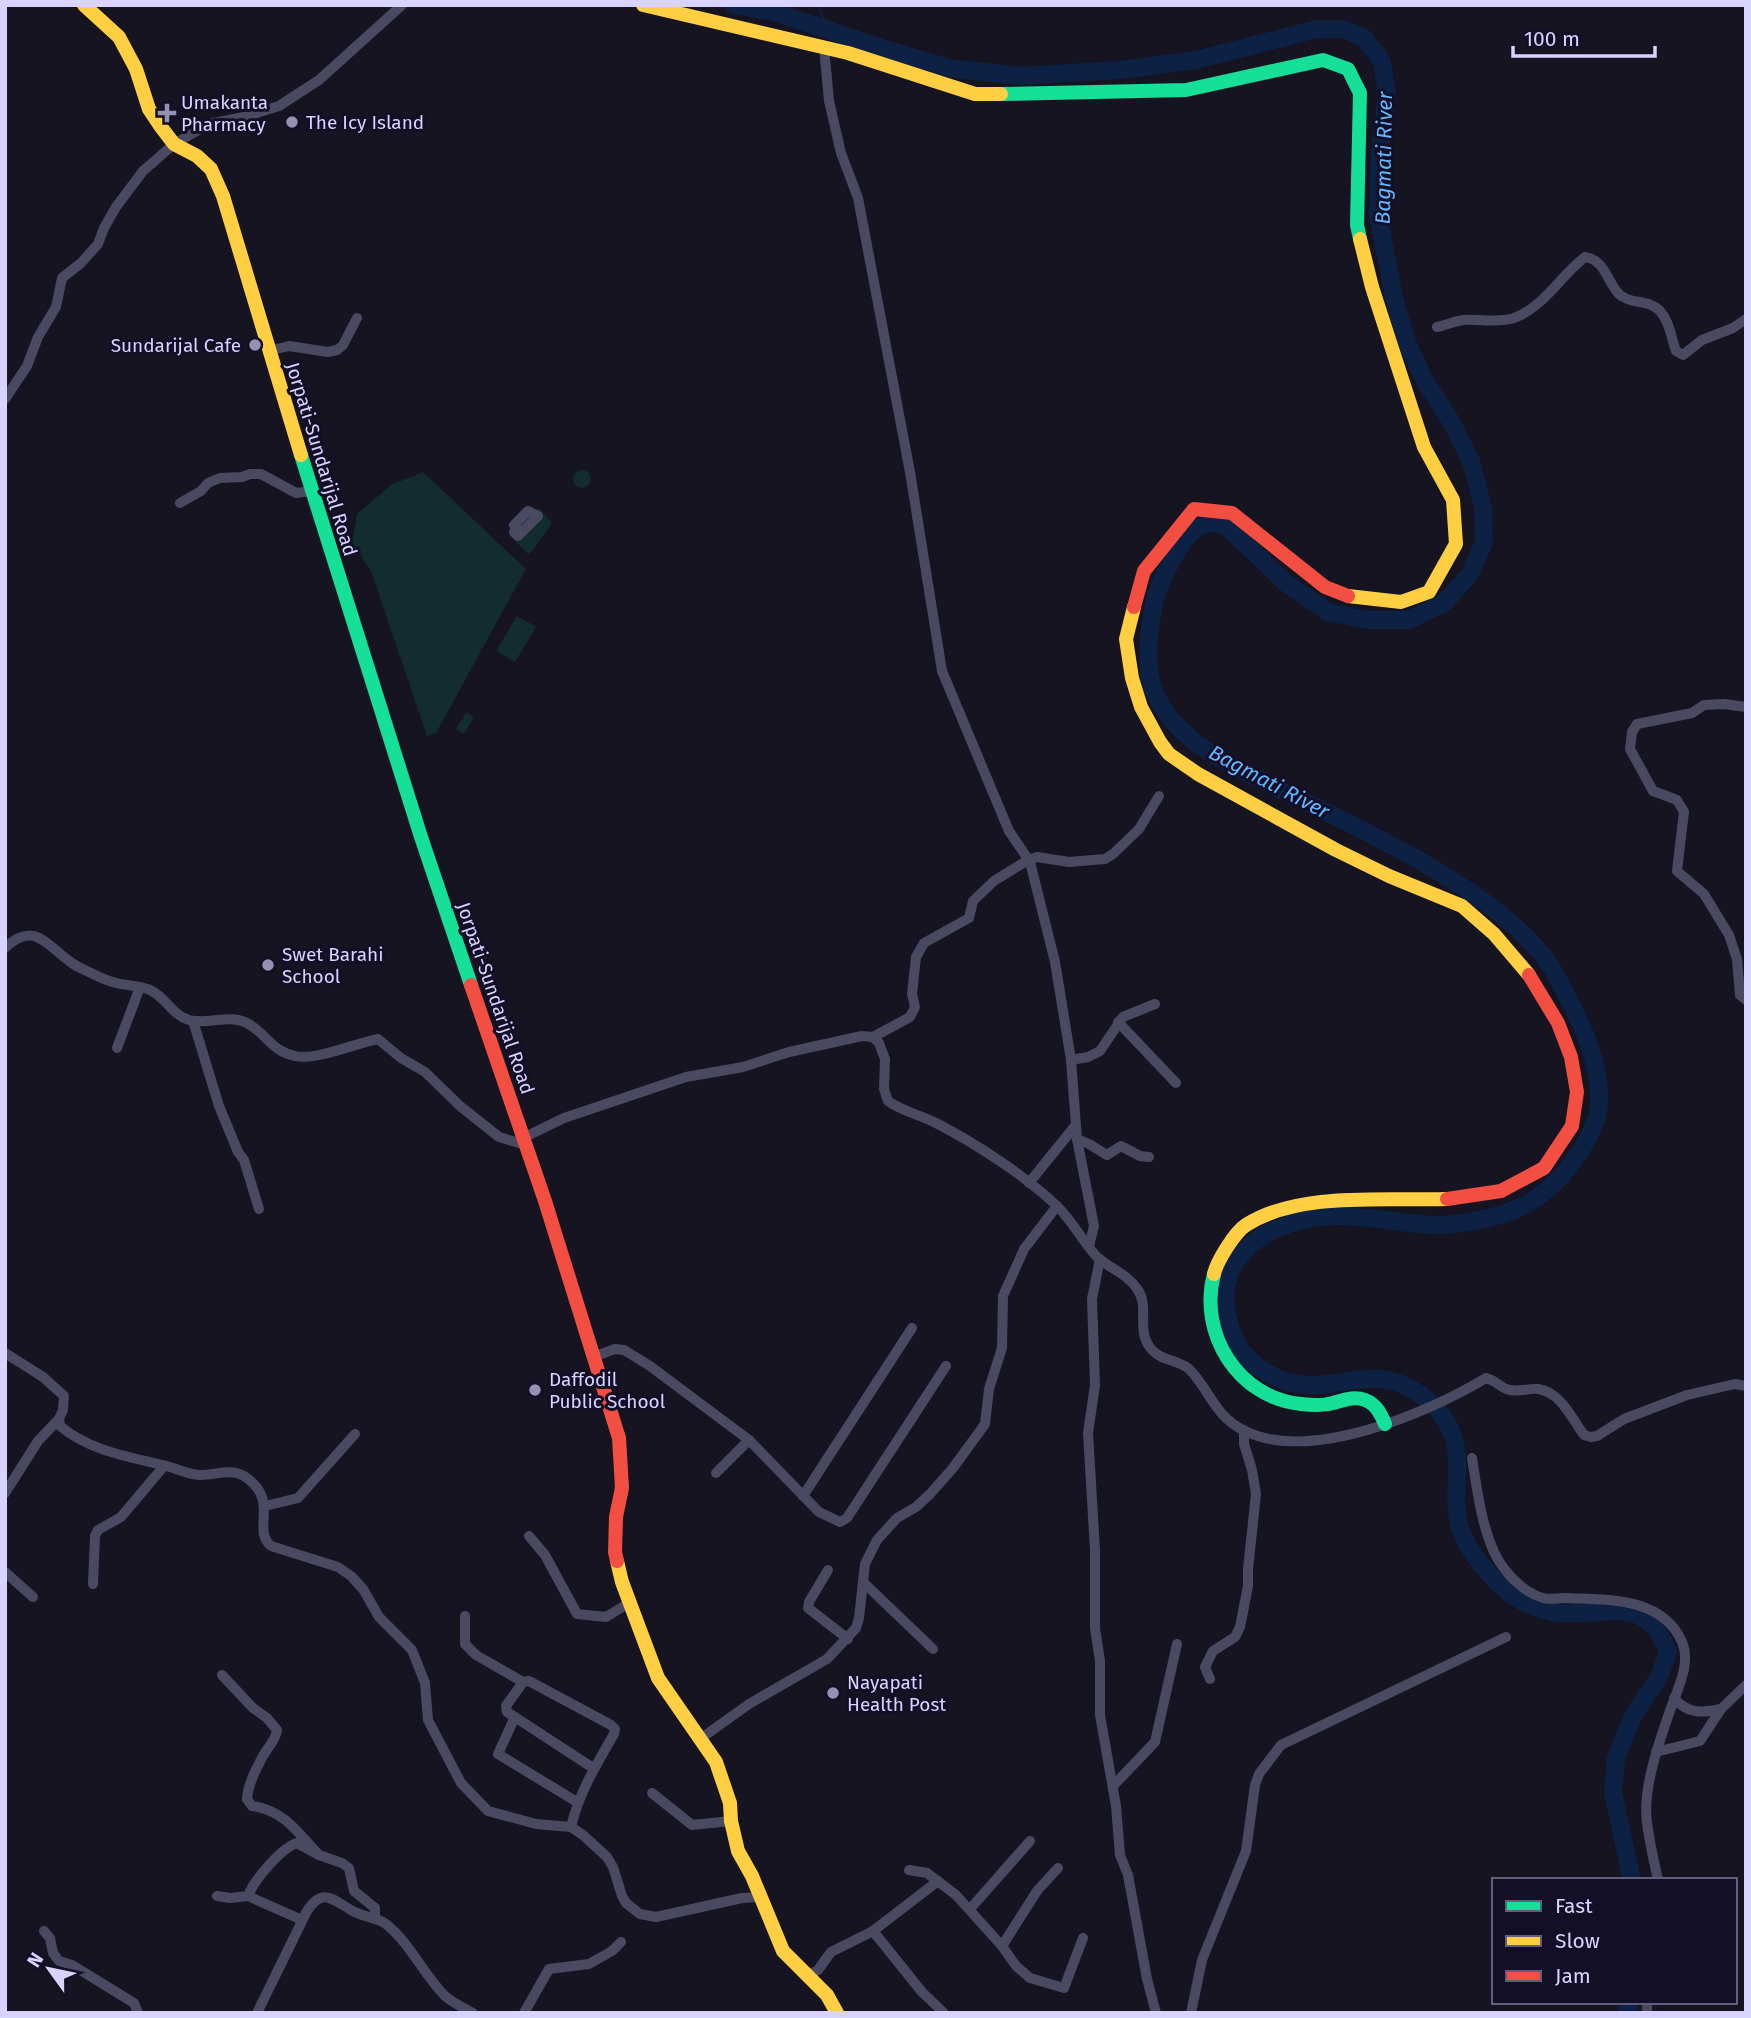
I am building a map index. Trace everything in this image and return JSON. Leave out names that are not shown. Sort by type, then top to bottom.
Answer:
[{"type":"street","name":"Jorpati-Sundarijal Road","points":[[84,5],[119,37],[136,69],[149,109],[174,144],[205,163],[218,182],[233,224],[268,351],[421,837],[524,1141],[619,1438],[622,1488],[616,1517],[615,1552],[629,1603],[658,1678],[716,1762],[730,1803],[738,1851],[783,1951],[827,1995],[837,2013]]},
{"type":"street","points":[[5,399],[27,366],[38,337],[56,307],[62,278],[81,263],[98,244],[104,228],[129,188],[143,172],[174,144],[209,124],[279,106],[319,80],[402,5]]},
{"type":"street","points":[[643,5],[824,47],[975,94],[1186,90],[1323,60],[1344,64],[1353,74],[1360,93],[1357,225],[1372,286],[1424,447],[1453,500],[1456,544],[1429,592],[1401,602],[1352,597],[1325,587],[1233,513],[1194,509],[1143,572],[1126,642],[1137,699],[1166,752],[1293,826],[1387,875],[1466,909],[1529,976],[1543,996],[1569,1051],[1578,1094],[1576,1112],[1566,1141],[1531,1180],[1488,1193],[1442,1201],[1314,1202],[1272,1211],[1243,1227],[1221,1253],[1209,1289],[1210,1311],[1222,1352],[1243,1380],[1266,1395],[1298,1406],[1331,1405],[1356,1397],[1377,1407],[1385,1424]]},
{"type":"street","points":[[824,47],[829,101],[841,153],[858,198],[910,472],[942,671],[1009,831],[1028,860],[1055,962],[1071,1060],[1075,1126],[1094,1226],[1089,1246]]},
{"type":"street","points":[[1437,327],[1460,320],[1511,319],[1524,314],[1537,306],[1585,257],[1595,259],[1617,292],[1625,299],[1648,303],[1662,313],[1679,354],[1683,355],[1702,340],[1733,328],[1746,319]]},
{"type":"street","points":[[268,351],[289,346],[328,352],[337,350],[343,345],[357,318]]},
{"type":"street","points":[[180,503],[201,491],[208,483],[220,478],[250,474],[261,474],[296,493],[312,491]]},
{"type":"street","points":[[1746,707],[1704,705],[1692,713],[1637,724],[1632,732],[1630,749],[1653,790],[1677,800],[1684,812],[1677,871],[1704,894],[1729,935],[1737,959],[1740,995],[1746,1000]]},
{"type":"street","points":[[5,948],[13,940],[25,935],[45,940],[72,964],[113,983],[154,992],[175,1015],[193,1021],[241,1021],[249,1024],[282,1053],[298,1057],[378,1040],[425,1072],[460,1106],[499,1137],[524,1141],[564,1118],[686,1077],[743,1066],[836,1041],[862,1036],[873,1037],[910,1017],[915,1006],[912,994],[916,957],[924,943],[969,918],[973,901],[994,881],[1028,860],[1037,857],[1069,862],[1105,859],[1113,855],[1139,829],[1159,796]]},
{"type":"street","points":[[117,1048],[140,987]]},
{"type":"street","points":[[1071,1060],[1088,1057],[1100,1051],[1123,1017],[1155,1004]]},
{"type":"street","points":[[193,1021],[219,1106],[244,1160],[259,1209]]},
{"type":"street","points":[[1118,1022],[1176,1083]]},
{"type":"street","points":[[873,1037],[879,1043],[885,1059],[884,1089],[888,1101],[938,1124],[975,1146],[1057,1206],[1100,1259],[1123,1273],[1139,1291],[1144,1302],[1142,1331],[1152,1351],[1189,1370],[1207,1390],[1210,1401],[1217,1410],[1244,1430],[1266,1438],[1301,1441],[1355,1433],[1415,1414],[1486,1378],[1511,1391],[1538,1390],[1550,1393],[1559,1399],[1584,1435],[1591,1437],[1624,1419],[1686,1395],[1735,1384],[1746,1386]]},
{"type":"street","points":[[1029,1183],[1075,1126]]},
{"type":"street","points":[[1077,1139],[1107,1155],[1121,1146],[1140,1156],[1149,1157]]},
{"type":"street","points":[[700,1739],[749,1704],[827,1658],[856,1628],[865,1564],[877,1540],[897,1518],[916,1507],[930,1494],[985,1424],[989,1389],[1002,1348],[1003,1296],[1024,1248],[1057,1206]]},
{"type":"street","points":[[1100,1259],[1093,1299],[1095,1385],[1088,1433],[1095,1550],[1095,1628],[1100,1661],[1100,1715],[1112,1786],[1119,1855],[1128,1875],[1156,2013]]},
{"type":"street","points":[[803,1496],[912,1328]]},
{"type":"street","points":[[593,1357],[615,1349],[624,1350],[659,1372],[749,1440],[826,1517],[840,1522],[844,1521],[946,1366]]},
{"type":"street","points":[[5,1353],[43,1377],[64,1396],[59,1419],[37,1441],[5,1493]]},
{"type":"street","points":[[59,1419],[60,1426],[82,1441],[202,1475],[220,1472],[242,1474],[257,1489],[265,1506],[265,1540],[271,1546],[338,1567],[351,1576],[369,1597],[379,1617],[412,1650],[425,1684],[429,1720],[461,1783],[488,1811],[536,1824],[571,1827],[607,1857],[626,1903],[640,1914],[656,1917],[742,1898],[760,1897]]},
{"type":"street","points":[[1210,1679],[1205,1667],[1213,1651],[1235,1637],[1240,1627],[1248,1586],[1256,1494],[1244,1444],[1244,1430]]},
{"type":"street","points":[[265,1506],[298,1499],[355,1434]]},
{"type":"street","points":[[716,1473],[749,1440]]},
{"type":"street","points":[[1472,1458],[1488,1535],[1494,1553],[1507,1573],[1526,1589],[1544,1599],[1639,1604],[1672,1625],[1683,1644],[1685,1671],[1656,1752],[1646,1820],[1658,1878]]},
{"type":"street","points":[[93,1584],[95,1536],[98,1530],[121,1517],[164,1465]]},
{"type":"street","points":[[529,1536],[545,1555],[577,1614],[607,1617],[629,1603]]},
{"type":"street","points":[[828,1570],[808,1608],[848,1639]]},
{"type":"street","points":[[5,1572],[33,1597]]},
{"type":"street","points":[[863,1582],[933,1649]]},
{"type":"street","points":[[465,1616],[465,1644],[476,1655],[523,1682],[529,1681],[611,1725],[615,1730],[577,1802],[571,1827]]},
{"type":"street","points":[[1191,2013],[1202,1960],[1246,1851],[1255,1785],[1271,1756],[1281,1745],[1506,1637]]},
{"type":"street","points":[[1112,1786],[1155,1742],[1177,1644]]},
{"type":"street","points":[[222,1675],[277,1730],[276,1737],[251,1780],[247,1799],[252,1806],[282,1816],[319,1855]]},
{"type":"street","points":[[523,1682],[506,1706],[507,1712],[593,1768]]},
{"type":"street","points":[[1656,1752],[1700,1741],[1721,1709],[1746,1685]]},
{"type":"street","points":[[1674,1698],[1681,1707],[1693,1712],[1721,1709]]},
{"type":"street","points":[[515,1717],[499,1756],[577,1802]]},
{"type":"street","points":[[652,1793],[692,1825],[731,1821]]},
{"type":"street","points":[[970,1909],[1030,1842]]},
{"type":"street","points":[[248,1896],[263,1872],[291,1845],[297,1843],[349,1868],[354,1891],[375,1908],[375,1919]]},
{"type":"street","points":[[1002,1945],[1037,1891],[1058,1868]]},
{"type":"street","points":[[909,1870],[927,1873],[970,1909],[1002,1945],[1016,1966],[1030,1978],[1064,1988],[1083,1938]]},
{"type":"street","points":[[809,1975],[818,1970],[831,1952],[873,1931],[938,1881]]},
{"type":"street","points":[[217,1896],[248,1896],[302,1920]]},
{"type":"street","points":[[257,2013],[302,1920],[315,1898],[323,1896],[384,1923],[407,1944],[447,1998],[473,2013]]},
{"type":"street","points":[[44,1931],[50,1938],[53,1953],[59,1961],[72,1965],[134,2003],[138,2013]]},
{"type":"street","points":[[873,1931],[922,1992],[943,2012]]},
{"type":"street","points":[[524,2013],[550,1969],[589,1964],[612,1951],[621,1942]]},
{"type":"green space","points":[[582,470],[588,473],[591,479],[588,485],[582,488],[576,485],[573,479],[576,473]]},
{"type":"green space","points":[[423,472],[526,569],[436,733],[427,736],[371,571],[352,542],[357,514],[391,485]]},
{"type":"green space","points":[[539,508],[552,523],[529,555],[510,536],[517,529],[514,525]]},
{"type":"green space","points":[[517,616],[536,627],[515,662],[496,651]]},
{"type":"green space","points":[[466,712],[474,717],[464,734],[456,729]]},
{"type":"waterway","name":"Bagmati River","points":[[734,5],[774,12],[949,68],[1019,76],[1121,70],[1196,60],[1317,29],[1343,29],[1364,38],[1382,62],[1387,94],[1380,149],[1378,215],[1394,298],[1408,345],[1426,383],[1452,423],[1471,461],[1483,508],[1484,542],[1469,575],[1444,603],[1408,620],[1367,620],[1328,612],[1286,583],[1227,527],[1211,522],[1204,524],[1193,531],[1180,547],[1159,589],[1149,634],[1151,682],[1155,694],[1171,719],[1196,743],[1240,770],[1428,865],[1504,917],[1534,945],[1556,975],[1586,1038],[1596,1072],[1599,1105],[1595,1123],[1574,1160],[1549,1188],[1528,1203],[1506,1213],[1446,1225],[1340,1216],[1289,1224],[1248,1247],[1234,1264],[1227,1285],[1226,1309],[1240,1348],[1252,1362],[1267,1373],[1304,1385],[1384,1380],[1411,1389],[1437,1409],[1454,1438],[1460,1528],[1477,1560],[1506,1591],[1531,1606],[1560,1613],[1609,1611],[1636,1614],[1648,1621],[1659,1633],[1668,1652],[1659,1677],[1634,1714],[1616,1758],[1613,1793],[1632,1878]]},
{"type":"waterway","points":[[818,5],[827,28]]},
{"type":"waterway","name":"Bagmati River","points":[[1627,2013],[1629,2004]]},
{"type":"traffic: fast","points":[[1001,94],[1186,90],[1323,60],[1348,69],[1360,93],[1357,225],[1360,239]]},
{"type":"traffic: fast","points":[[301,455],[421,837],[471,985]]},
{"type":"traffic: fast","points":[[1214,1274],[1212,1318],[1228,1359],[1242,1376],[1279,1399],[1301,1404],[1321,1405],[1355,1398],[1365,1400],[1375,1407],[1385,1424]]},
{"type":"traffic: slow","points":[[84,5],[119,37],[136,69],[149,109],[174,144],[197,156],[211,169],[223,196],[301,455]]},
{"type":"traffic: slow","points":[[643,5],[848,53],[975,94],[1001,94]]},
{"type":"traffic: slow","points":[[1348,596],[1401,602],[1429,592],[1456,544],[1453,500],[1424,447],[1372,287],[1360,239]]},
{"type":"traffic: slow","points":[[1134,607],[1126,639],[1132,678],[1141,707],[1169,754],[1198,774],[1336,850],[1389,876],[1462,906],[1494,934],[1529,975]]},
{"type":"traffic: slow","points":[[1214,1274],[1237,1234],[1246,1225],[1267,1214],[1317,1202],[1447,1199]]},
{"type":"traffic: slow","points":[[617,1561],[622,1582],[658,1678],[716,1762],[730,1803],[738,1851],[752,1876],[783,1951],[827,1995],[837,2013]]},
{"type":"traffic: jam","points":[[1134,607],[1144,571],[1194,509],[1232,513],[1325,587],[1348,596]]},
{"type":"traffic: jam","points":[[1447,1199],[1501,1191],[1544,1168],[1572,1126],[1577,1092],[1571,1057],[1558,1023],[1529,975]]},
{"type":"traffic: jam","points":[[471,985],[545,1201],[619,1438],[622,1488],[616,1517],[617,1561]]},
{"type":"place","name":"Umakanta Pharmacy","points":[[167,113]]},
{"type":"place","name":"The Icy Island","points":[[292,122]]},
{"type":"place","name":"Sundarijal Cafe","points":[[255,345]]},
{"type":"place","name":"Swet Barahi School","points":[[268,965]]},
{"type":"place","name":"Daffodil Public School","points":[[535,1390]]},
{"type":"place","name":"Nayapati Health Post","points":[[833,1693]]}]
